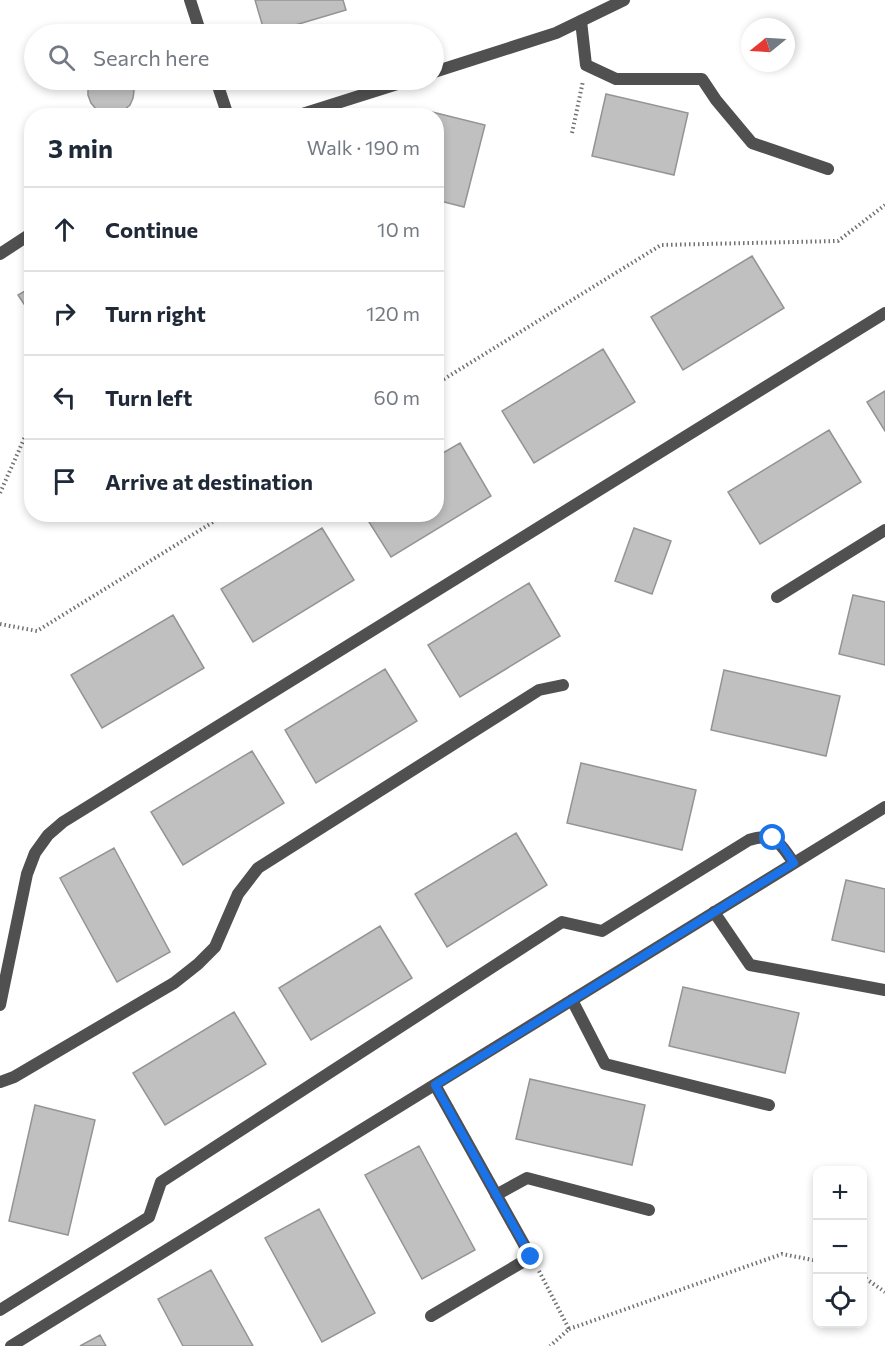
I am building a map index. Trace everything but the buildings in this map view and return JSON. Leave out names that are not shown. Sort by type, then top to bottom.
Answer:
[{"type":"street","points":[[190,0],[198,24]]},
{"type":"street","points":[[444,69],[556,33],[624,0]]},
{"type":"street","points":[[581,21],[586,65],[616,79],[702,79],[716,100],[752,143],[828,169]]},
{"type":"street","points":[[219,90],[225,108]]},
{"type":"street","points":[[321,108],[378,90]]},
{"type":"street","points":[[0,254],[24,238]]},
{"type":"street","points":[[0,1005],[27,874],[35,853],[48,835],[63,822],[885,313]]},
{"type":"street","points":[[777,597],[885,530]]},
{"type":"street","points":[[0,1082],[14,1077],[174,983],[198,964],[215,947],[238,894],[258,868],[538,690],[563,685]]},
{"type":"street","points":[[11,1346],[885,807]]},
{"type":"street","points":[[0,1310],[149,1217],[161,1182],[562,922],[602,931],[749,840],[761,836],[773,838],[781,844],[794,863]]},
{"type":"street","points":[[714,912],[750,965],[885,990]]},
{"type":"street","points":[[572,1000],[605,1064],[769,1105]]},
{"type":"street","points":[[431,1317],[531,1257],[435,1085]]},
{"type":"street","points":[[496,1195],[527,1178],[649,1210]]},
{"type":"path","points":[[572,133],[586,65]]},
{"type":"path","points":[[444,379],[661,246],[838,241],[885,205]]},
{"type":"path","points":[[0,493],[24,439]]},
{"type":"path","points":[[0,624],[38,631],[213,522]]},
{"type":"path","points":[[550,1346],[568,1329],[782,1254],[813,1260]]},
{"type":"path","points":[[531,1257],[568,1329]]},
{"type":"path","points":[[867,1279],[885,1292]]},
{"type":"route","points":[[531,1257],[435,1085],[794,863],[781,844],[773,838]]}]
